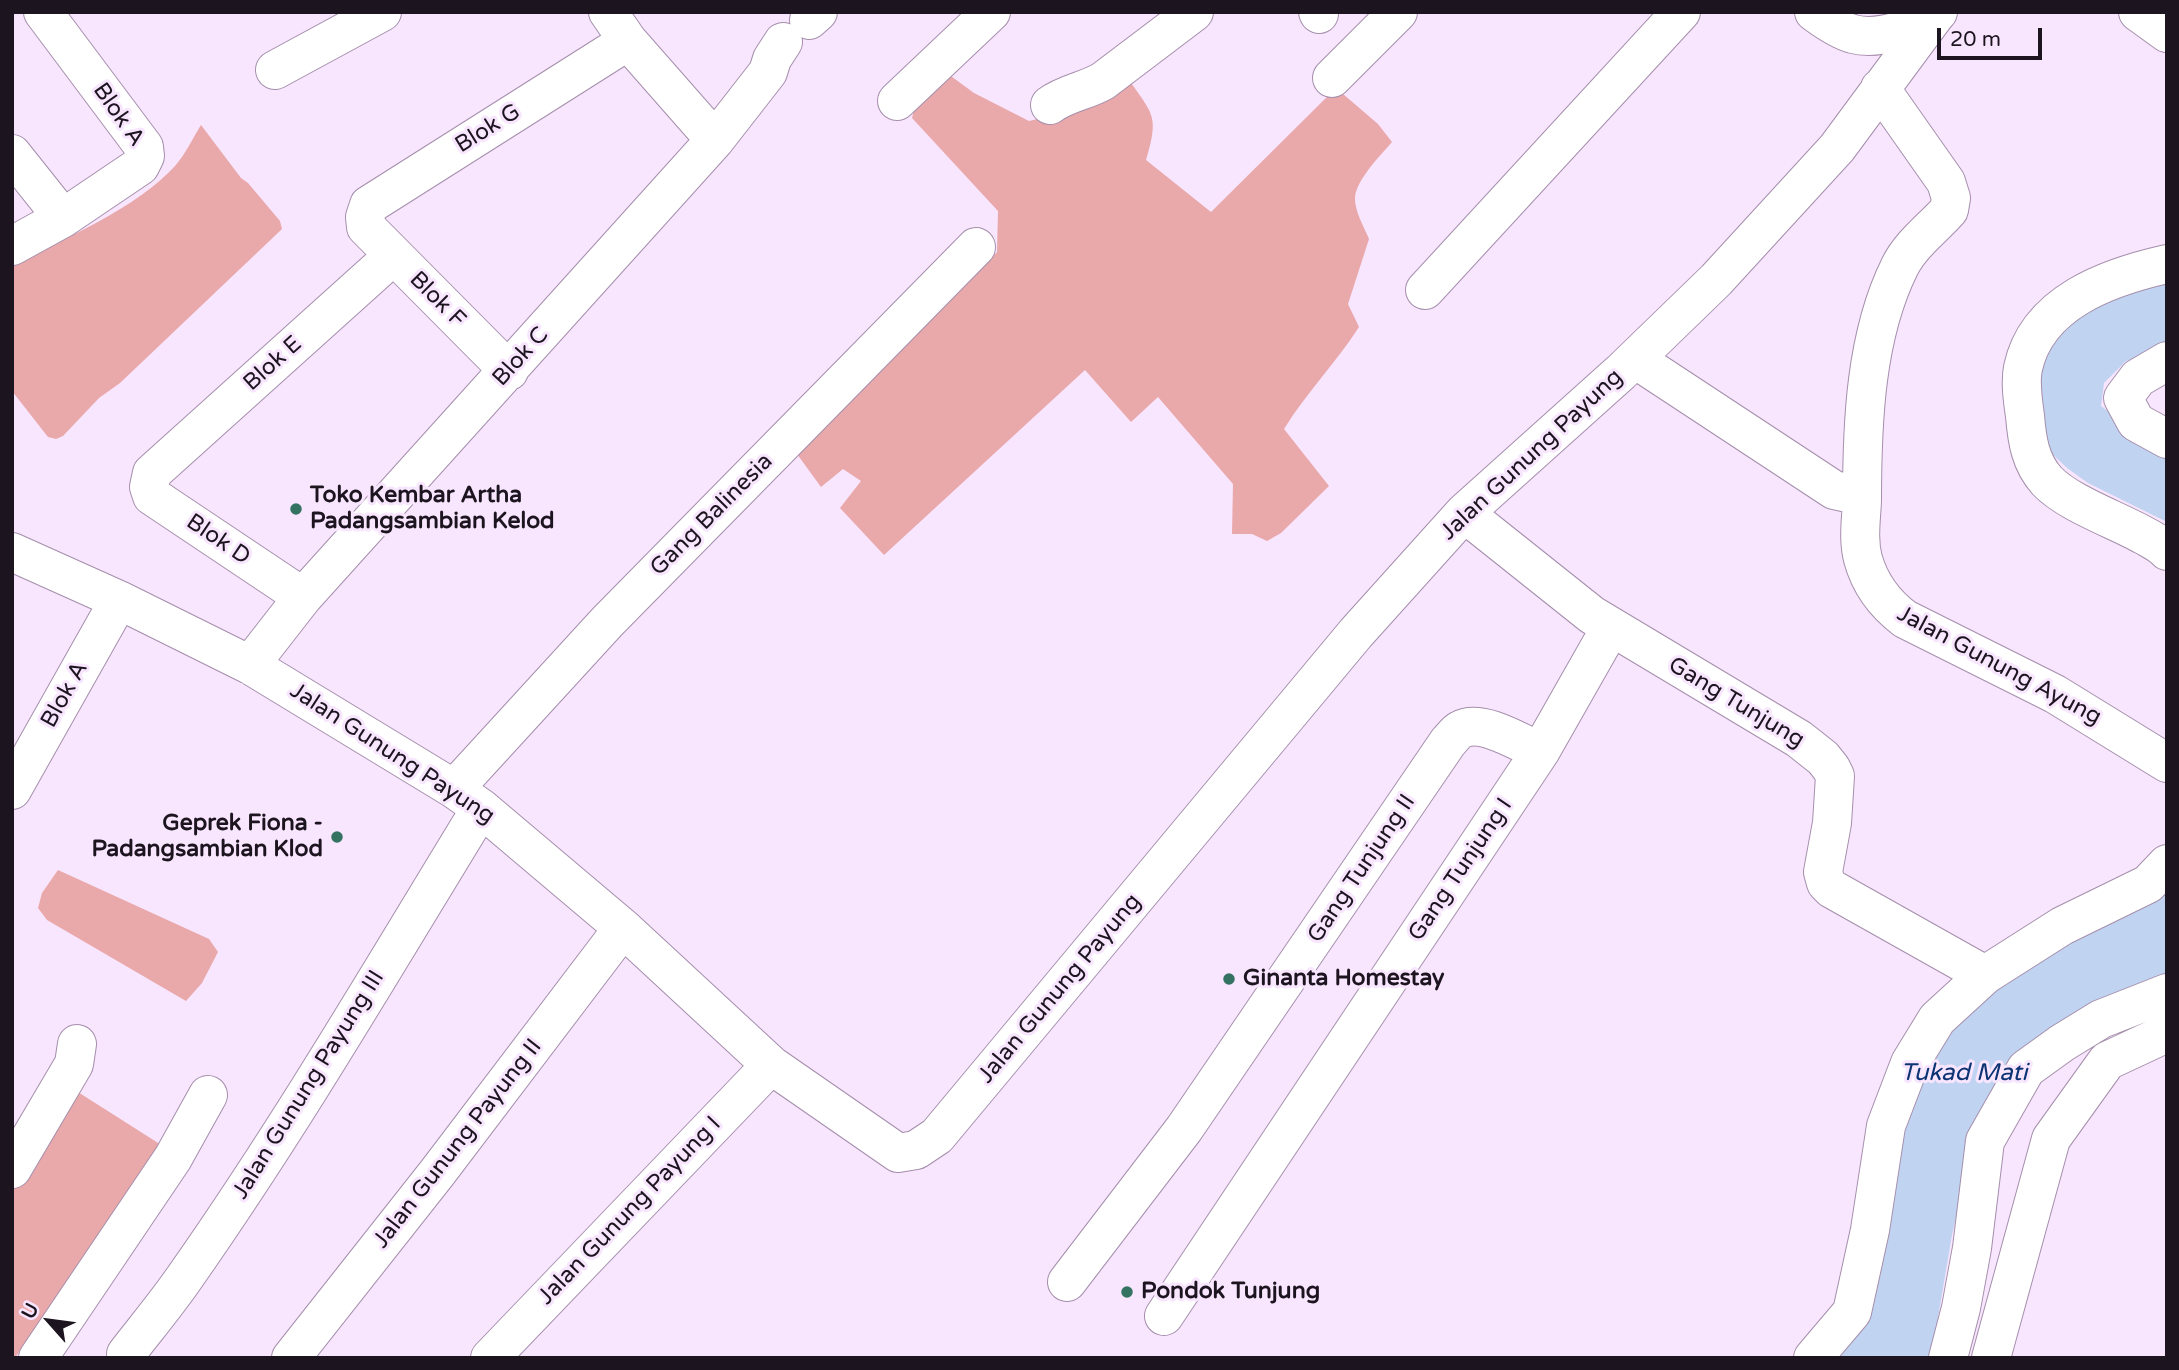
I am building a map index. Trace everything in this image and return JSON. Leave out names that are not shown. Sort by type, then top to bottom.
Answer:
[{"type":"street","name":"Blok A","points":[[12,246],[63,218],[140,166],[145,156],[144,147],[43,12]]},
{"type":"street","points":[[275,70],[382,12]]},
{"type":"street","points":[[897,101],[991,12]]},
{"type":"street","points":[[1050,104],[1103,81],[1195,12]]},
{"type":"street","points":[[1332,78],[1398,12]]},
{"type":"street","points":[[1425,290],[1681,12]]},
{"type":"street","points":[[1814,12],[1841,29],[1875,36],[1899,31],[1937,13]]},
{"type":"street","points":[[2138,12],[2167,33]]},
{"type":"street","name":"Jalan Gunung Payung","points":[[12,552],[119,600],[250,665],[467,799],[623,928],[771,1065],[898,1153],[916,1150],[937,1136],[1356,633],[1464,513],[1634,359],[1716,280],[1837,148],[1937,13]]},
{"type":"street","name":"Blok C","points":[[250,665],[303,597],[715,140],[768,72],[772,59],[803,25]]},
{"type":"street","points":[[618,27],[715,140]]},
{"type":"street","name":"Blok G","points":[[366,228],[365,217],[369,205],[618,27]]},
{"type":"street","name":"Jalan Gunung Ayung","points":[[1880,88],[1946,181],[1951,204],[1949,210],[1922,237],[1901,264],[1888,295],[1874,347],[1865,399],[1861,496],[1862,558],[1868,573],[1888,606],[1905,619],[2055,694],[2167,763]]},
{"type":"street","points":[[12,153],[63,218]]},
{"type":"street","name":"Blok F","points":[[366,228],[509,371]]},
{"type":"street","name":"Gang Balinesia","points":[[467,799],[607,622],[976,247]]},
{"type":"street","name":"Blok E","points":[[152,473],[393,256]]},
{"type":"street","points":[[2167,264],[2145,269],[2089,290],[2060,308],[2037,334],[2023,369],[2028,451],[2047,481],[2079,503],[2136,531],[2167,551]]},
{"type":"street","points":[[1634,359],[1834,490],[1861,496]]},
{"type":"street","points":[[2167,361],[2138,378],[2123,398],[2136,422],[2167,439]]},
{"type":"street","name":"Blok D","points":[[152,473],[149,487],[152,496],[303,597]]},
{"type":"street","name":"Gang Tunjung","points":[[1464,513],[1592,615],[1799,739],[1823,758],[1835,776],[1832,823],[1823,872],[1826,883],[1832,889],[1985,975]]},
{"type":"street","name":"Blok A","points":[[12,790],[119,600]]},
{"type":"street","name":"Gang Tunjung I","points":[[1164,1316],[1540,751],[1611,627]]},
{"type":"street","name":"Gang Tunjung II","points":[[1067,1282],[1184,1129],[1448,741],[1461,730],[1475,726],[1491,729],[1540,751]]},
{"type":"street","name":"Jalan Gunung Payung III","points":[[126,1354],[186,1277],[309,1087],[467,799]]},
{"type":"street","points":[[1813,1358],[1852,1312],[1870,1230],[1886,1126],[1910,1063],[1937,1019],[1985,975],[2062,926],[2148,884],[2167,864]]},
{"type":"street","name":"Jalan Gunung Payung II","points":[[291,1358],[446,1161],[623,928]]},
{"type":"street","points":[[1948,1358],[1972,1248],[1986,1141],[2026,1069],[2101,1019],[2167,993]]},
{"type":"street","points":[[1991,1358],[2051,1139],[2077,1099],[2107,1061],[2167,1033]]},
{"type":"street","points":[[12,1169],[74,1064],[77,1044]]},
{"type":"street","name":"Jalan Gunung Payung I","points":[[490,1358],[771,1065]]},
{"type":"street","points":[[37,1358],[173,1158],[208,1095]]},
{"type":"shaded area","points":[[944,71],[974,93],[1029,121],[1075,110],[1127,77],[1148,107],[1153,123],[1146,160],[1211,212],[1336,88],[1378,124],[1392,142],[1364,175],[1355,197],[1358,213],[1369,239],[1348,304],[1359,327],[1284,429],[1329,486],[1281,533],[1267,541],[1252,534],[1232,534],[1233,484],[1158,397],[1131,422],[1085,370],[884,555],[840,508],[861,481],[843,469],[821,487],[797,454],[997,252],[998,211],[912,118],[917,98]]},
{"type":"shaded area","points":[[201,125],[241,178],[280,221],[282,229],[120,383],[99,398],[63,436],[56,439],[48,437],[12,391],[12,262],[99,222],[141,195],[175,166]]},
{"type":"shaded area","points":[[58,870],[209,939],[218,952],[202,983],[186,1001],[47,920],[38,908],[42,893]]},
{"type":"shaded area","points":[[70,1087],[166,1148],[15,1358],[12,1358],[12,1174]]},
{"type":"water","points":[[2167,272],[2167,350],[2126,361],[2104,383],[2101,406],[2130,428],[2167,446],[2167,522],[2088,483],[2067,468],[2048,450],[2030,404],[2055,322]]},
{"type":"water","name":"Tukad Mati","points":[[2167,891],[2167,975],[1974,1137],[1952,1235],[1934,1341],[1928,1358],[1834,1358],[1908,1091],[1968,1004],[2040,952]]},
{"type":"place","name":"Toko Kembar Artha Padangsambian Kelod","points":[[296,509]]},
{"type":"place","name":"Geprek Fiona - Padangsambian Klod","points":[[337,837]]},
{"type":"place","name":"Ginanta Homestay","points":[[1229,979]]},
{"type":"place","name":"Pondok Tunjung","points":[[1127,1292]]}]
